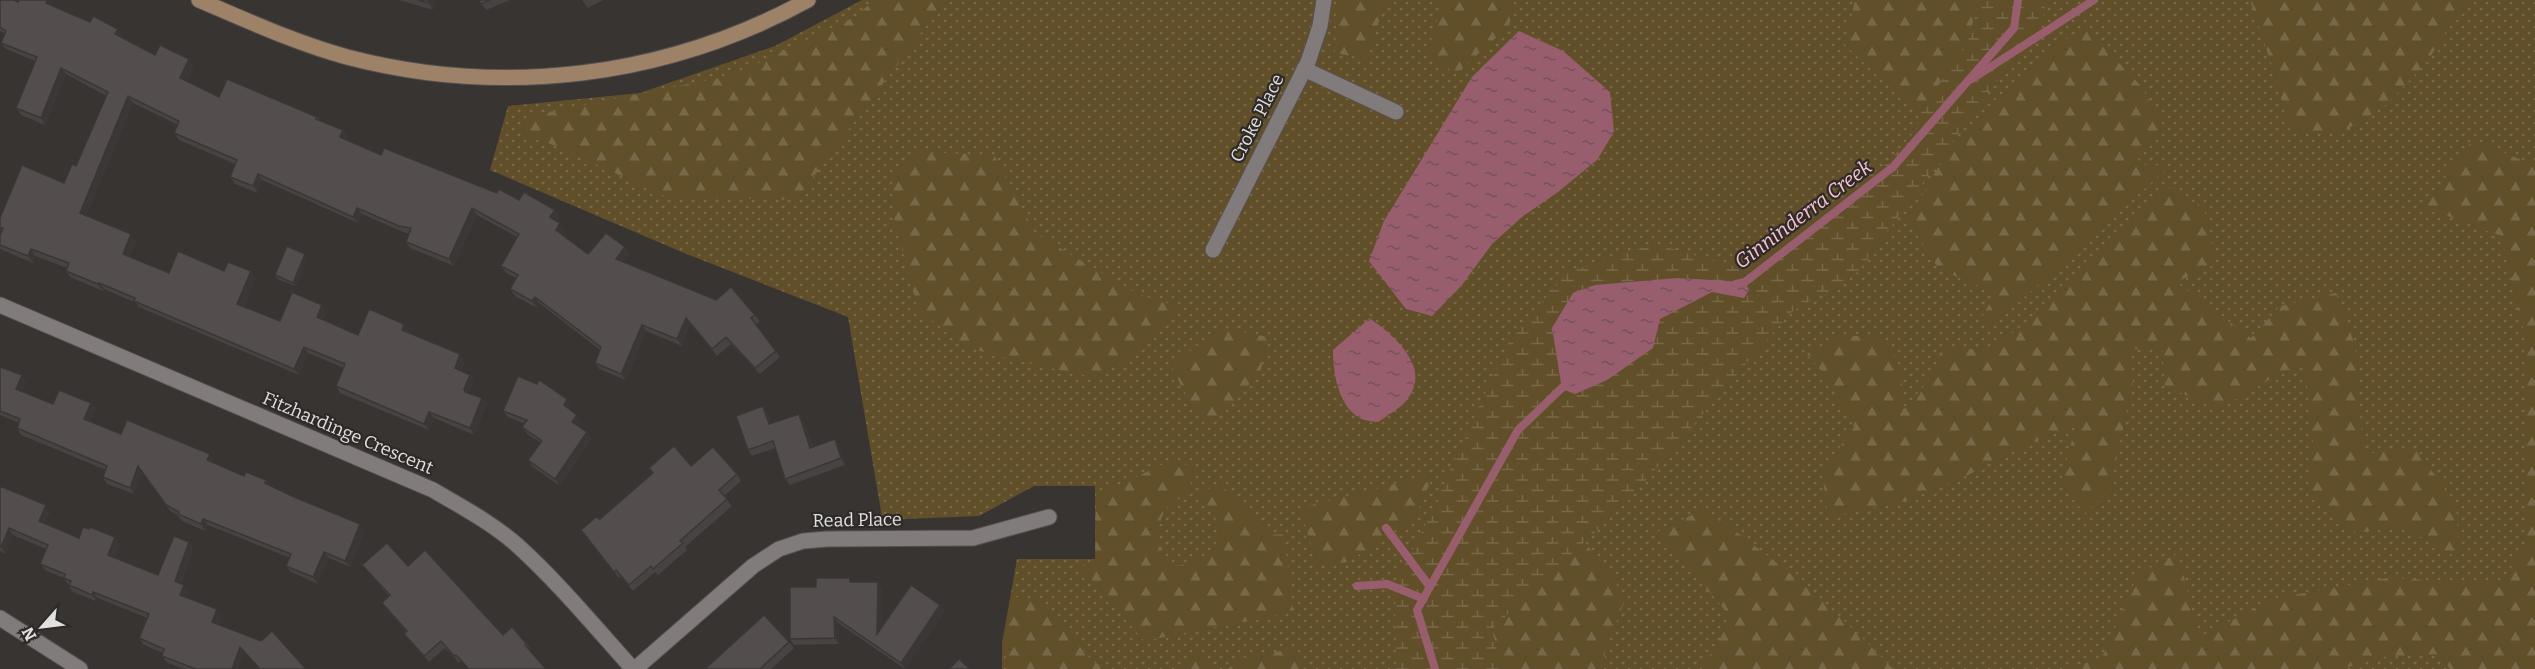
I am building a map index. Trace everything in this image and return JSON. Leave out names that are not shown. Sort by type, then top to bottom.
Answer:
[{"type":"main road","points":[[199,0],[288,37],[346,57],[426,73],[508,78],[589,73],[669,57],[746,31],[808,0]]},
{"type":"street","name":"Croke Place","points":[[1213,250],[1304,69],[1320,26],[1324,0]]},
{"type":"street","points":[[1304,69],[1396,112]]},
{"type":"street","name":"Fitzhardinge Crescent","points":[[0,305],[433,490],[490,525],[516,545],[564,591],[634,669]]},
{"type":"street","name":"Read Place","points":[[634,669],[753,566],[779,549],[803,541],[827,539],[974,538],[1049,517]]},
{"type":"street","points":[[0,618],[80,669]]},
{"type":"green space","points":[[862,0],[2535,0],[2535,669],[1002,669],[1002,644],[1017,559],[1095,559],[1095,486],[1034,486],[979,516],[880,520],[881,511],[848,317],[684,253],[490,170],[508,106],[640,93],[775,46]]},
{"type":"green space","points":[[874,0],[950,0],[935,14],[796,200],[665,196],[551,144],[514,132],[534,115],[733,75],[855,17]]},
{"type":"green space","points":[[1337,0],[1385,0],[1368,59],[1335,53]]},
{"type":"green space","points":[[1443,0],[1514,0],[1509,26],[1456,74],[1427,54]]},
{"type":"green space","points":[[1855,0],[1979,0],[1968,41],[1919,115],[1845,45]]},
{"type":"green space","points":[[1979,0],[2046,0],[2043,18],[1858,272],[1790,313],[1628,501],[1492,629],[1501,669],[1396,669],[1395,582],[1422,532],[1510,339],[1568,272],[1655,244],[1733,266],[1790,232],[1889,162],[1917,128],[1919,115],[1968,41]]},
{"type":"green space","points":[[2250,0],[2476,0],[2446,31],[2427,62],[2386,105],[2341,133],[2291,134]]},
{"type":"green space","points":[[2085,27],[2141,86],[2165,129],[2134,164],[2170,166],[1989,329],[1979,323],[1995,293],[1939,269],[1908,221],[1937,169],[1992,103],[2049,50]]},
{"type":"green space","points":[[2473,139],[2535,166],[2535,669],[2450,669],[2440,654],[2382,657],[2341,669],[2066,669],[2102,658],[2138,574],[2178,553],[2199,637],[2276,598],[2388,578],[2500,584],[2527,544],[2524,331],[2501,236],[2424,207]]},
{"type":"green space","points":[[919,152],[994,155],[1035,233],[1135,293],[1182,308],[1135,356],[1093,377],[969,348],[918,310],[894,218],[892,177]]},
{"type":"green space","points":[[2165,186],[2204,208],[2216,264],[2176,282],[2251,338],[2280,306],[2336,293],[2355,345],[2363,454],[2415,448],[2456,504],[2459,559],[2402,526],[2357,533],[2311,498],[2313,436],[2305,367],[2284,371],[2218,409],[2165,386],[2162,346],[2129,350],[2133,381],[2110,490],[2084,514],[2062,479],[2076,425],[2021,447],[1966,476],[1906,501],[1828,517],[1822,472],[1854,427],[1823,373],[1807,354],[1840,336],[1880,336],[1900,366],[1904,409],[1930,379],[1943,346],[1990,351],[2029,320]]},
{"type":"green space","points":[[1220,328],[1269,337],[1260,373],[1208,428],[1187,397],[1171,366]]},
{"type":"green space","points":[[1176,458],[1194,471],[1186,494],[1170,504],[1161,518],[1160,544],[1166,560],[1171,566],[1188,563],[1204,556],[1216,543],[1219,535],[1218,525],[1198,493],[1220,484],[1268,535],[1284,534],[1293,612],[1144,641],[1080,567],[1095,559],[1096,496]]},
{"type":"green space","points":[[1434,474],[1415,517],[1348,562],[1317,565],[1300,508]]},
{"type":"green space","points":[[1704,509],[1803,584],[1893,669],[1702,669],[1732,618],[1657,532]]},
{"type":"green space","points":[[1581,537],[1626,597],[1605,652],[1604,669],[1444,669]]},
{"type":"green space","points":[[1011,596],[1043,603],[1093,662],[1109,669],[1009,669],[1002,644]]},
{"type":"green space","points":[[1196,647],[1217,669],[1179,669]]},
{"type":"green space","points":[[1297,648],[1301,669],[1228,669],[1238,659]]},
{"type":"water","points":[[1519,31],[1563,51],[1610,92],[1614,132],[1597,160],[1558,192],[1522,217],[1492,244],[1462,285],[1432,316],[1406,309],[1369,261],[1384,221],[1472,77]]},
{"type":"water","points":[[1678,278],[1745,282],[1749,290],[1744,298],[1712,292],[1660,319],[1653,348],[1607,380],[1575,394],[1562,389],[1552,328],[1573,293],[1595,285]]},
{"type":"water","points":[[1370,318],[1390,334],[1408,354],[1416,377],[1413,390],[1405,402],[1378,422],[1362,419],[1346,405],[1338,388],[1333,359],[1333,350]]},
{"type":"building","points":[[0,0],[18,2],[19,0],[47,0],[46,3],[90,22],[93,16],[118,29],[115,34],[155,55],[160,45],[189,59],[180,78],[219,97],[227,79],[317,117],[316,119],[343,130],[340,137],[381,155],[384,148],[497,193],[499,189],[519,200],[524,192],[555,210],[550,217],[560,223],[556,230],[588,254],[606,233],[625,247],[616,259],[716,300],[731,287],[755,315],[751,318],[776,351],[755,368],[726,337],[712,349],[686,318],[677,339],[642,325],[621,374],[595,363],[601,347],[535,297],[532,301],[510,289],[518,275],[501,266],[519,234],[472,208],[449,259],[406,242],[411,228],[399,226],[357,208],[353,217],[258,174],[253,186],[230,177],[237,160],[174,133],[179,121],[128,96],[80,213],[131,234],[123,254],[169,273],[178,251],[224,271],[228,262],[251,271],[237,304],[280,321],[292,292],[322,305],[317,317],[358,335],[369,309],[404,324],[402,330],[460,354],[455,368],[470,375],[464,389],[465,392],[482,398],[470,428],[429,412],[424,424],[336,386],[345,364],[304,347],[294,369],[134,301],[135,298],[66,271],[69,263],[31,249],[28,256],[0,245],[3,228],[0,228],[0,218],[22,165],[64,183],[72,164],[76,166],[108,92],[61,68],[41,118],[16,108],[37,57],[1,43],[6,31],[0,27]]},
{"type":"building","points":[[287,246],[305,254],[293,283],[275,275]]},
{"type":"building","points":[[0,367],[22,375],[16,389],[53,404],[59,390],[91,403],[84,419],[121,434],[127,420],[210,454],[207,460],[244,476],[246,472],[266,480],[265,483],[294,497],[360,524],[345,561],[324,552],[313,577],[286,566],[291,554],[203,519],[201,524],[178,514],[179,512],[166,505],[138,466],[130,488],[103,477],[107,466],[17,428],[20,419],[0,411]]},
{"type":"building","points":[[518,376],[537,384],[539,380],[567,399],[564,405],[577,415],[572,422],[587,432],[555,479],[528,460],[542,441],[522,427],[527,420],[503,411]]},
{"type":"building","points":[[763,406],[769,424],[799,414],[810,448],[835,439],[841,458],[785,479],[773,441],[748,450],[736,416]]},
{"type":"building","points":[[674,446],[691,466],[713,447],[737,474],[719,490],[727,499],[680,541],[683,543],[653,569],[651,566],[629,585],[616,570],[614,572],[581,530],[596,517],[600,519],[653,473],[649,468]]},
{"type":"building","points":[[0,486],[46,505],[39,521],[79,538],[83,527],[89,529],[90,527],[115,537],[108,555],[158,575],[174,536],[189,542],[175,581],[184,585],[180,595],[217,609],[212,622],[261,641],[272,631],[306,669],[260,669],[240,647],[232,669],[196,669],[162,656],[164,649],[139,638],[149,614],[69,585],[71,581],[64,578],[65,574],[40,564],[48,545],[9,528],[0,547]]},
{"type":"building","points":[[387,543],[408,566],[425,550],[503,635],[512,627],[546,669],[469,669],[441,641],[424,656],[404,634],[407,631],[382,603],[390,595],[362,565]]},
{"type":"building","points":[[816,578],[850,578],[850,582],[878,582],[877,634],[911,585],[940,605],[901,663],[834,617],[835,638],[790,639],[790,587],[816,587]]},
{"type":"building","points":[[764,615],[789,642],[760,669],[705,669]]},
{"type":"building","points":[[959,659],[970,669],[949,669]]},
{"type":"waterway","name":"Ginninderra Creek","points":[[1736,284],[1745,282],[1893,167],[2014,28],[2018,0]]},
{"type":"waterway","name":"Ginninderra Creek","points":[[1972,79],[2094,0]]},
{"type":"waterway","name":"Ginninderra Creek","points":[[1435,669],[1417,610],[1518,430],[1567,383]]},
{"type":"waterway","points":[[1386,528],[1430,587]]},
{"type":"waterway","points":[[1357,586],[1387,584],[1424,599]]}]
